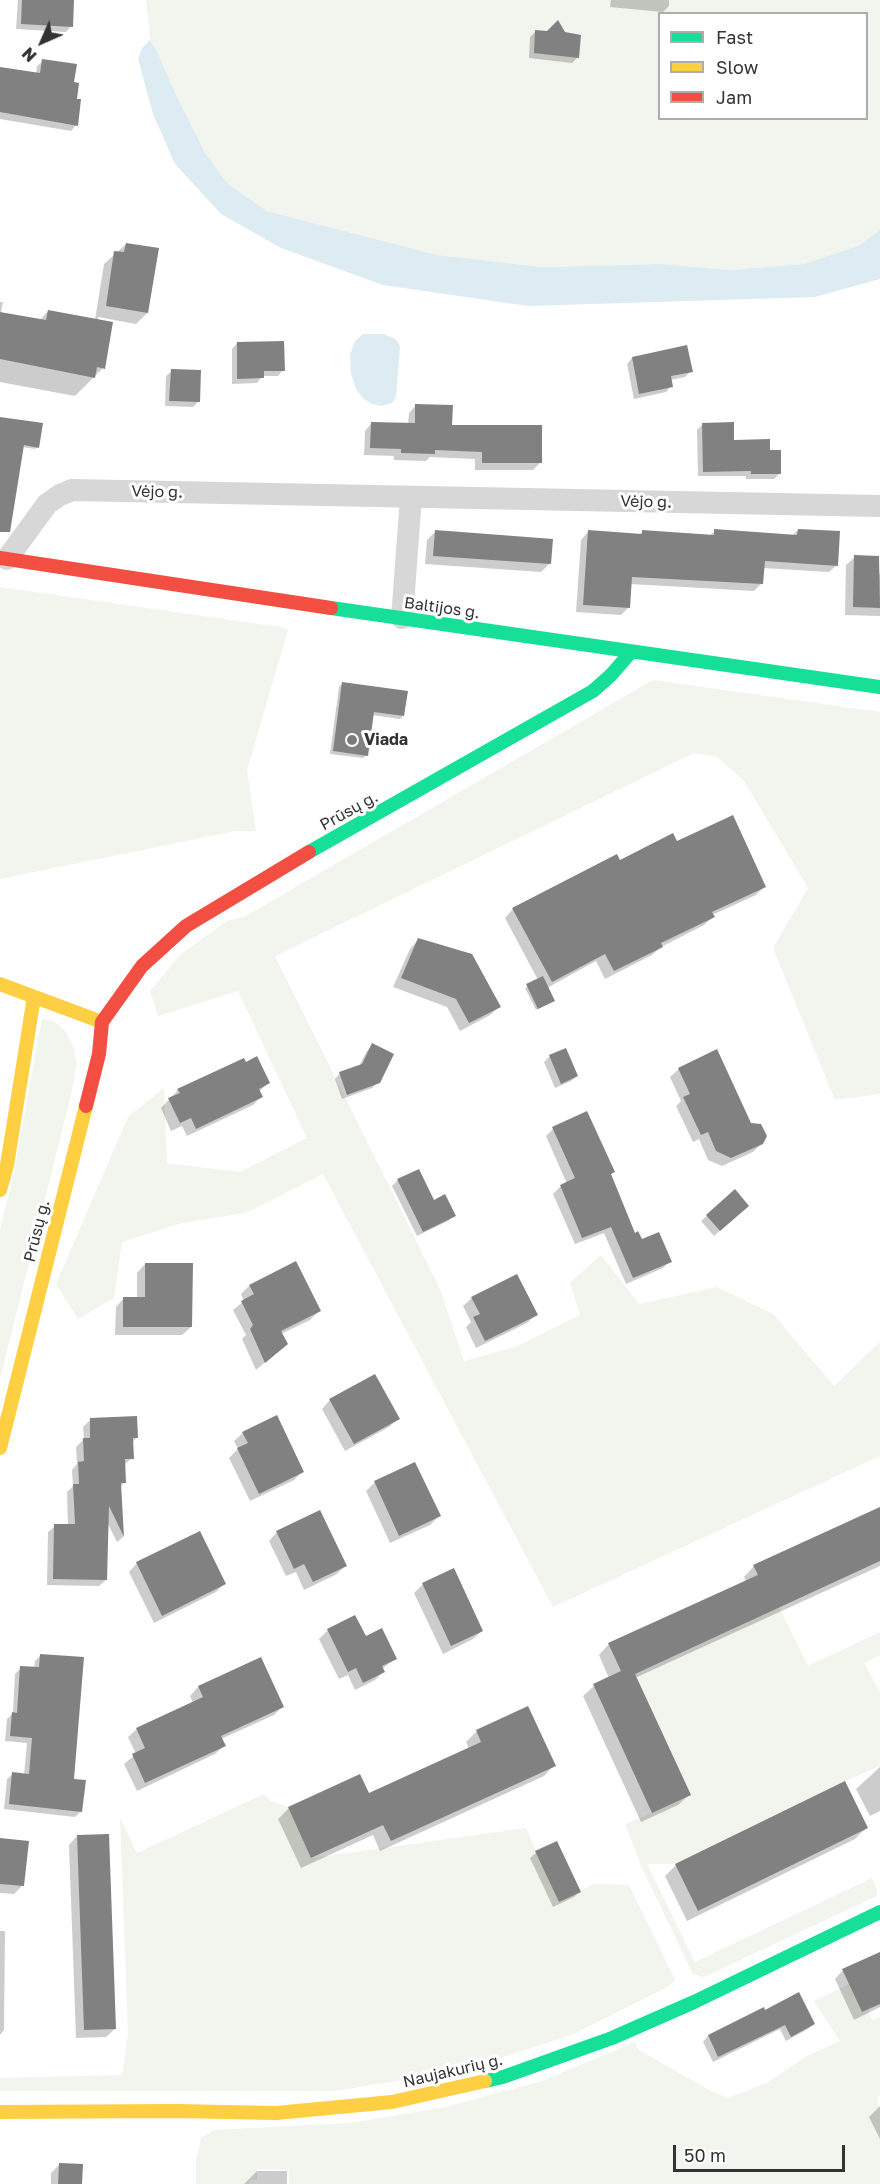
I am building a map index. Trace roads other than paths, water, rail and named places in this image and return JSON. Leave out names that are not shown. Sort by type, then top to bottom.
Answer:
[{"type":"street","name":"Vėjo g.","points":[[3,559],[47,504],[72,490],[880,506]]},
{"type":"street","points":[[402,618],[411,497]]},
{"type":"street","name":"Baltijos g.","points":[[3,559],[880,687]]},
{"type":"street","name":"Prūsų g.","points":[[0,1448],[99,1054],[102,1022],[142,966],[186,926],[326,843],[593,691],[631,652]]},
{"type":"street","points":[[0,984],[102,1022]]},
{"type":"street","points":[[0,1191],[7,1165],[34,997]]},
{"type":"street","name":"Naujakurių g.","points":[[0,2112],[276,2113],[392,2102],[503,2078],[612,2038],[694,2002],[880,1912]]},
{"type":"place","name":"Viada","points":[[352,740]]}]
